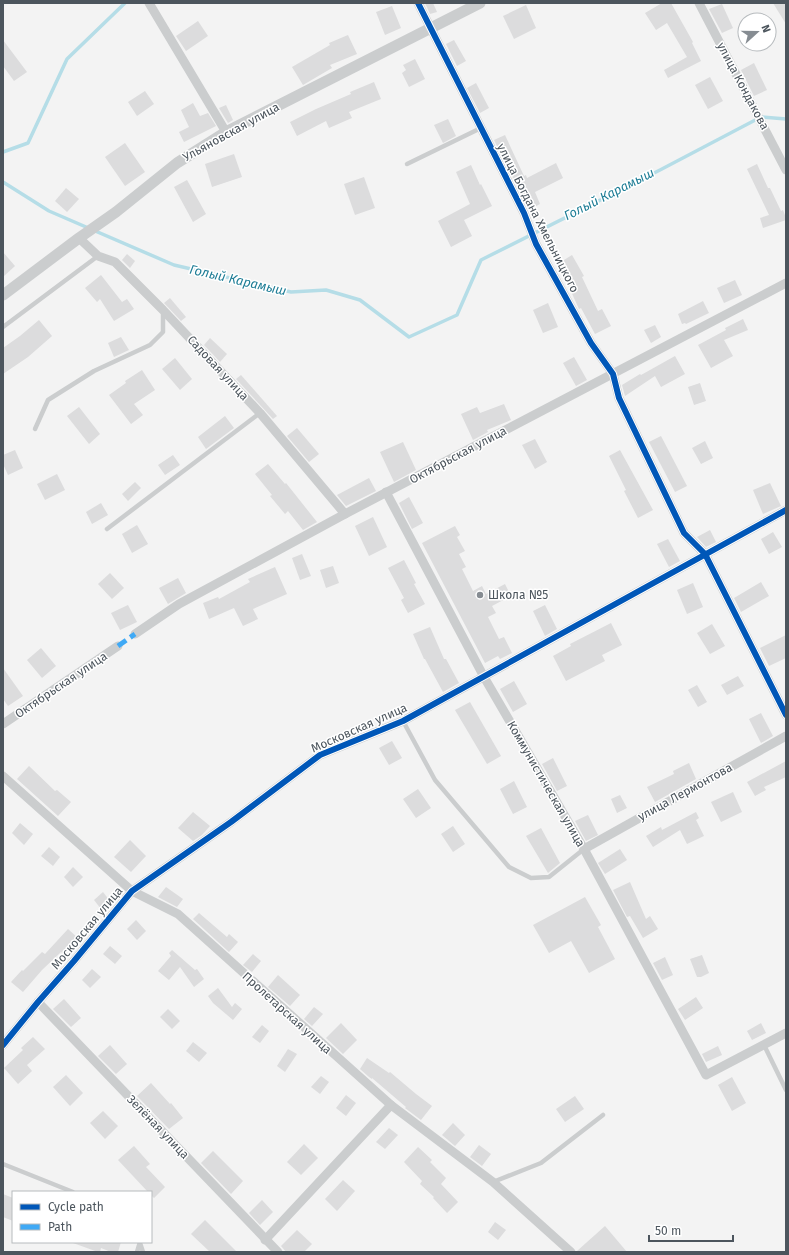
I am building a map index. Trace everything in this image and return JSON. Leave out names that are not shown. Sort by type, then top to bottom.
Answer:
[{"type":"street","points":[[150,3],[226,132]]},
{"type":"street","name":"улица Богдана Хмельницкого","points":[[418,3],[524,212],[536,244],[591,343],[613,374],[619,398],[684,533],[705,554],[786,715]]},
{"type":"street","name":"Ульяновская улица","points":[[3,295],[116,212],[177,163],[226,132],[480,3]]},
{"type":"street","name":"улица Кондакова","points":[[699,3],[751,106],[786,170]]},
{"type":"street","name":"Садовая улица","points":[[79,238],[98,256],[115,262],[163,310],[260,413],[345,514]]},
{"type":"street","name":"Октябрьская улица","points":[[135,634],[179,604],[345,514],[786,283]]},
{"type":"street","name":"Коммунистическая улица","points":[[386,492],[484,677],[584,849],[706,1076],[764,1045]]},
{"type":"street","name":"Московская улица","points":[[3,1045],[132,891],[231,822],[320,755],[403,722],[786,510]]},
{"type":"street","name":"Октябрьская улица","points":[[3,724],[118,646]]},
{"type":"street","name":"улица Лермонтова","points":[[584,849],[786,736]]},
{"type":"street","name":"Пролетарская улица","points":[[3,776],[132,891],[178,914],[391,1105],[493,1182],[571,1252]]},
{"type":"street","name":"Зелёная улица","points":[[38,1002],[278,1252]]},
{"type":"street","points":[[764,1045],[786,1033]]},
{"type":"street","points":[[265,1240],[391,1105]]},
{"type":"lane","points":[[407,164],[481,128]]},
{"type":"lane","points":[[3,327],[98,256]]},
{"type":"lane","points":[[35,429],[48,400],[94,371],[150,345],[164,332],[163,310]]},
{"type":"lane","points":[[107,529],[260,413]]},
{"type":"lane","points":[[403,722],[435,780],[509,867],[531,878],[549,877],[584,849]]},
{"type":"lane","points":[[764,1045],[786,1090]]},
{"type":"lane","points":[[493,1182],[541,1163],[603,1114]]},
{"type":"lane","points":[[3,1164],[70,1191]]},
{"type":"building","points":[[425,3],[433,3],[437,12],[430,14]]},
{"type":"building","points":[[662,3],[671,3],[693,42],[692,43],[701,61],[668,78],[664,70],[687,57],[667,23],[656,30],[645,13]]},
{"type":"building","points":[[773,3],[786,3],[786,24]]},
{"type":"building","points":[[722,4],[733,28],[722,33],[709,9]]},
{"type":"building","points":[[526,5],[536,28],[514,39],[503,16]]},
{"type":"building","points":[[392,6],[401,28],[385,35],[376,12]]},
{"type":"building","points":[[198,21],[208,36],[186,51],[176,36]]},
{"type":"building","points":[[348,35],[357,54],[330,65],[332,68],[303,85],[292,67],[330,45],[329,43]]},
{"type":"building","points":[[3,40],[27,72],[14,81],[3,66]]},
{"type":"building","points":[[454,40],[466,61],[457,66],[446,44]]},
{"type":"building","points":[[415,59],[425,79],[409,87],[402,73],[406,70],[403,65]]},
{"type":"building","points":[[754,63],[767,90],[754,96],[741,70]]},
{"type":"building","points":[[710,77],[723,101],[708,109],[695,85]]},
{"type":"building","points":[[374,82],[381,99],[349,112],[352,118],[329,128],[326,121],[297,136],[290,122],[351,94],[350,92]]},
{"type":"building","points":[[476,83],[489,108],[480,113],[467,88]]},
{"type":"building","points":[[145,91],[154,104],[137,116],[128,102]]},
{"type":"building","points":[[193,103],[200,116],[208,113],[216,126],[184,142],[179,132],[189,127],[181,110]]},
{"type":"building","points":[[226,105],[233,120],[228,123],[219,108]]},
{"type":"building","points":[[448,119],[456,136],[443,143],[434,125]]},
{"type":"building","points":[[505,135],[524,176],[526,175],[527,178],[556,163],[563,178],[535,192],[540,204],[529,210],[494,140]]},
{"type":"building","points":[[125,143],[145,172],[125,186],[105,157]]},
{"type":"building","points":[[234,154],[242,177],[212,187],[205,164]]},
{"type":"building","points":[[757,164],[768,188],[770,188],[786,218],[786,220],[763,228],[760,218],[769,215],[747,169]]},
{"type":"building","points":[[471,165],[492,206],[464,220],[472,236],[451,247],[438,221],[470,204],[456,172]]},
{"type":"building","points":[[364,177],[375,208],[355,215],[344,184]]},
{"type":"building","points":[[187,180],[206,214],[193,222],[174,187]]},
{"type":"building","points":[[66,188],[79,199],[67,212],[55,201]]},
{"type":"building","points":[[3,252],[15,266],[3,277]]},
{"type":"building","points":[[127,254],[135,261],[130,268],[122,260]]},
{"type":"building","points":[[572,255],[584,276],[582,277],[598,311],[602,309],[611,326],[595,334],[581,308],[579,309],[569,287],[556,265]]},
{"type":"building","points":[[101,275],[122,302],[127,299],[134,309],[114,321],[100,299],[97,302],[85,288]]},
{"type":"building","points":[[735,280],[742,295],[724,303],[717,288]]},
{"type":"building","points":[[170,298],[186,317],[181,321],[164,303]]},
{"type":"building","points":[[703,301],[709,313],[686,324],[682,324],[678,314]]},
{"type":"building","points":[[548,303],[558,327],[543,333],[533,310]]},
{"type":"building","points":[[743,319],[748,330],[724,340],[733,356],[711,368],[698,345],[726,330],[725,328]]},
{"type":"building","points":[[39,320],[52,336],[28,357],[3,374],[3,348]]},
{"type":"building","points":[[655,325],[661,337],[651,343],[644,330]]},
{"type":"building","points":[[121,337],[129,350],[114,357],[108,343]]},
{"type":"building","points":[[210,338],[227,354],[220,362],[204,345]]},
{"type":"building","points":[[675,356],[685,374],[661,387],[655,376],[625,396],[622,385]]},
{"type":"building","points":[[574,357],[587,380],[576,386],[563,363]]},
{"type":"building","points":[[175,358],[192,379],[180,390],[162,369]]},
{"type":"building","points":[[142,370],[155,390],[134,404],[143,415],[131,424],[109,395],[126,383],[125,381]]},
{"type":"building","points":[[241,375],[277,416],[273,419],[236,379]]},
{"type":"building","points":[[700,383],[706,401],[694,405],[688,387]]},
{"type":"building","points":[[504,404],[511,420],[487,430],[488,432],[473,440],[461,414],[477,407],[480,413]]},
{"type":"building","points":[[79,407],[100,434],[89,444],[67,416]]},
{"type":"building","points":[[225,416],[234,428],[206,449],[198,437]]},
{"type":"building","points":[[297,428],[319,454],[309,462],[287,436]]},
{"type":"building","points":[[661,436],[687,486],[675,492],[649,442]]},
{"type":"building","points":[[535,439],[547,462],[535,469],[522,445]]},
{"type":"building","points":[[705,441],[713,458],[701,464],[692,448]]},
{"type":"building","points":[[403,442],[416,470],[394,482],[380,452]]},
{"type":"building","points":[[15,450],[23,468],[8,475],[3,464],[3,455]]},
{"type":"building","points":[[620,450],[653,510],[638,518],[624,491],[626,490],[609,456]]},
{"type":"building","points":[[173,455],[180,465],[165,475],[158,465]]},
{"type":"building","points":[[268,464],[285,484],[286,483],[317,522],[303,530],[288,511],[285,514],[255,474]]},
{"type":"building","points":[[57,474],[65,490],[45,500],[37,484]]},
{"type":"building","points":[[369,478],[376,491],[346,506],[337,495]]},
{"type":"building","points":[[135,482],[141,488],[128,501],[122,494]]},
{"type":"building","points":[[770,483],[781,506],[763,514],[753,490]]},
{"type":"building","points":[[409,497],[423,523],[412,529],[399,503]]},
{"type":"building","points":[[101,503],[108,515],[92,524],[86,512]]},
{"type":"building","points":[[373,517],[387,547],[369,556],[355,526]]},
{"type":"building","points":[[137,525],[148,544],[132,553],[122,534]]},
{"type":"building","name":"Школа №5","points":[[455,526],[460,535],[457,537],[465,551],[459,554],[466,567],[462,569],[473,591],[482,586],[486,594],[505,584],[511,596],[492,606],[496,613],[488,617],[499,639],[504,637],[512,653],[500,659],[498,656],[485,663],[422,543]]},
{"type":"building","points":[[710,530],[716,542],[706,547],[697,537]]},
{"type":"building","points":[[773,532],[782,547],[769,554],[761,539]]},
{"type":"building","points":[[668,539],[680,561],[669,567],[657,544]]},
{"type":"building","points":[[302,554],[311,576],[300,580],[292,558]]},
{"type":"building","points":[[404,560],[416,583],[414,584],[425,604],[408,613],[401,600],[404,598],[388,568]]},
{"type":"building","points":[[333,566],[339,583],[326,588],[320,570]]},
{"type":"building","points":[[275,567],[287,594],[253,609],[258,619],[243,626],[234,608],[209,619],[203,603],[218,597],[219,599],[250,582],[248,579]]},
{"type":"building","points":[[110,573],[124,588],[112,599],[98,584]]},
{"type":"building","points":[[178,578],[186,593],[168,604],[159,588]]},
{"type":"building","points":[[761,582],[769,596],[741,612],[734,598]]},
{"type":"building","points":[[693,583],[703,607],[687,614],[677,590]]},
{"type":"building","points":[[128,605],[137,622],[120,630],[111,613]]},
{"type":"building","points":[[545,605],[557,629],[545,636],[533,611]]},
{"type":"building","points":[[611,623],[622,645],[602,655],[605,661],[566,681],[553,656],[571,646],[570,644]]},
{"type":"building","points":[[712,624],[725,646],[710,654],[697,633]]},
{"type":"building","points":[[430,627],[444,659],[446,659],[459,683],[443,692],[424,659],[413,634]]},
{"type":"building","points":[[786,635],[786,658],[769,666],[760,648]]},
{"type":"building","points":[[41,648],[56,666],[42,678],[27,660]]},
{"type":"building","points":[[3,668],[23,696],[8,706],[3,699]]},
{"type":"building","points":[[738,676],[744,686],[727,695],[721,685]]},
{"type":"building","points":[[514,681],[527,704],[513,712],[500,689]]},
{"type":"building","points":[[697,685],[707,702],[698,707],[688,690]]},
{"type":"building","points":[[470,702],[501,756],[487,764],[455,710]]},
{"type":"building","points":[[761,713],[773,736],[761,743],[749,719]]},
{"type":"building","points":[[392,741],[402,758],[389,765],[379,748]]},
{"type":"building","points":[[553,758],[567,786],[557,791],[542,764]]},
{"type":"building","points":[[786,761],[786,777],[764,787],[766,790],[755,796],[747,782]]},
{"type":"building","points":[[689,763],[696,779],[655,802],[647,787],[674,774],[673,771]]},
{"type":"building","points":[[29,766],[55,791],[57,790],[71,802],[58,816],[17,779]]},
{"type":"building","points":[[514,781],[527,807],[513,814],[500,789]]},
{"type":"building","points":[[418,789],[431,808],[416,818],[403,799]]},
{"type":"building","points":[[733,792],[742,812],[721,822],[711,802]]},
{"type":"building","points":[[620,795],[627,808],[617,813],[611,799]]},
{"type":"building","points":[[193,812],[210,826],[202,835],[193,841],[178,828]]},
{"type":"building","points":[[696,812],[699,818],[696,820],[704,836],[687,844],[680,830],[653,847],[646,836],[661,827],[662,830]]},
{"type":"building","points":[[588,815],[598,835],[586,841],[575,821]]},
{"type":"building","points":[[20,823],[33,834],[24,845],[12,833]]},
{"type":"building","points":[[453,826],[465,844],[453,852],[441,834]]},
{"type":"building","points":[[541,828],[560,863],[548,873],[526,836]]},
{"type":"building","points":[[130,840],[146,856],[131,872],[114,857]]},
{"type":"building","points":[[49,847],[60,857],[53,866],[41,856]]},
{"type":"building","points":[[620,849],[627,860],[605,874],[598,863]]},
{"type":"building","points":[[73,867],[83,877],[73,887],[64,877]]},
{"type":"building","points":[[630,882],[646,919],[650,916],[658,929],[643,938],[630,916],[627,917],[613,890]]},
{"type":"building","points":[[166,887],[183,899],[177,907],[158,897]]},
{"type":"building","points":[[103,892],[110,901],[101,909],[94,900]]},
{"type":"building","points":[[585,897],[601,925],[598,927],[615,959],[589,973],[571,941],[549,953],[533,925]]},
{"type":"building","points":[[199,913],[227,937],[229,934],[238,942],[229,952],[193,919]]},
{"type":"building","points":[[136,920],[146,931],[137,940],[127,929]]},
{"type":"building","points":[[68,929],[79,939],[64,954],[61,952],[42,970],[23,992],[11,982],[42,952],[45,954]]},
{"type":"building","points":[[110,946],[122,956],[115,964],[103,954]]},
{"type":"building","points":[[172,950],[195,970],[197,969],[204,979],[194,987],[180,967],[169,980],[158,971],[171,956],[169,953]]},
{"type":"building","points":[[253,954],[261,961],[252,972],[243,965]]},
{"type":"building","points":[[702,955],[709,973],[701,977],[697,977],[690,959]]},
{"type":"building","points":[[665,957],[673,975],[662,980],[653,963]]},
{"type":"building","points":[[92,969],[101,977],[90,988],[82,980]]},
{"type":"building","points":[[278,975],[300,995],[290,1006],[268,987]]},
{"type":"building","points":[[218,988],[232,1007],[235,1003],[242,1009],[233,1020],[213,1003],[208,996]]},
{"type":"building","points":[[696,997],[703,1008],[685,1020],[678,1009]]},
{"type":"building","points":[[64,999],[81,1018],[71,1027],[53,1009]]},
{"type":"building","points":[[314,1007],[323,1014],[312,1026],[304,1019]]},
{"type":"building","points":[[168,1009],[180,1021],[172,1029],[160,1017]]},
{"type":"building","points":[[341,1023],[357,1040],[343,1054],[326,1038]]},
{"type":"building","points":[[761,1023],[766,1033],[752,1040],[747,1031]]},
{"type":"building","points":[[262,1025],[269,1031],[260,1043],[252,1037]]},
{"type":"building","points":[[33,1037],[45,1049],[27,1065],[32,1071],[18,1084],[4,1068],[23,1050],[21,1048]]},
{"type":"building","points":[[193,1042],[207,1053],[199,1062],[186,1051]]},
{"type":"building","points":[[110,1045],[127,1064],[116,1074],[98,1056]]},
{"type":"building","points":[[718,1046],[722,1055],[706,1062],[702,1054]]},
{"type":"building","points":[[288,1049],[297,1054],[285,1072],[277,1066]]},
{"type":"building","points":[[367,1058],[389,1073],[390,1072],[432,1106],[421,1120],[360,1069]]},
{"type":"building","points":[[66,1075],[83,1093],[70,1106],[53,1087]]},
{"type":"building","points":[[321,1076],[329,1082],[320,1094],[311,1087]]},
{"type":"building","points":[[732,1077],[746,1103],[732,1111],[718,1085]]},
{"type":"building","points":[[151,1083],[170,1104],[171,1103],[183,1118],[169,1129],[137,1096]]},
{"type":"building","points":[[346,1095],[356,1103],[346,1116],[336,1108]]},
{"type":"building","points":[[575,1096],[584,1109],[565,1122],[556,1109]]},
{"type":"building","points":[[103,1111],[118,1126],[105,1139],[90,1123]]},
{"type":"building","points":[[453,1123],[465,1135],[455,1146],[442,1135]]},
{"type":"building","points":[[389,1128],[398,1135],[385,1149],[376,1142]]},
{"type":"building","points":[[304,1144],[318,1158],[301,1175],[287,1162]]},
{"type":"building","points":[[479,1145],[491,1154],[482,1166],[470,1157]]},
{"type":"building","points":[[134,1146],[150,1164],[146,1167],[165,1187],[154,1198],[152,1196],[152,1191],[147,1191],[118,1160]]},
{"type":"building","points":[[418,1147],[432,1160],[430,1162],[446,1178],[441,1184],[458,1202],[447,1213],[433,1198],[434,1197],[420,1184],[422,1181],[404,1162]]},
{"type":"building","points":[[213,1151],[243,1181],[231,1194],[201,1163]]},
{"type":"building","points":[[343,1180],[355,1191],[337,1211],[325,1199]]},
{"type":"building","points":[[3,1194],[12,1198],[12,1221],[3,1217]]},
{"type":"building","points":[[262,1200],[273,1212],[260,1225],[249,1213]]},
{"type":"building","points":[[205,1220],[237,1252],[210,1252],[191,1234]]},
{"type":"building","points":[[495,1222],[506,1230],[498,1240],[488,1232]]},
{"type":"building","points":[[605,1226],[627,1252],[577,1252],[577,1251]]},
{"type":"building","points":[[297,1230],[312,1244],[304,1252],[286,1252],[281,1246]]},
{"type":"building","points":[[73,1243],[121,1243],[118,1252],[111,1252],[101,1248],[100,1252]]},
{"type":"waterway","name":"Голый Карамыш","points":[[3,152],[28,143],[67,59],[125,3]]},
{"type":"waterway","name":"Голый Карамыш","points":[[3,182],[49,211],[174,265],[291,292],[326,290],[360,300],[409,337],[457,315],[481,260],[660,170],[761,117],[786,119]]},
{"type":"marked path","points":[[118,646],[135,634]]},
{"type":"cycle path","points":[[418,3],[524,213],[536,244],[591,343],[613,374],[619,398],[684,533],[705,554],[786,715]]},
{"type":"cycle path","points":[[3,1045],[132,891],[231,822],[320,755],[403,721],[786,510]]},
{"type":"place","name":"Школа №5","points":[[480,595]]}]
